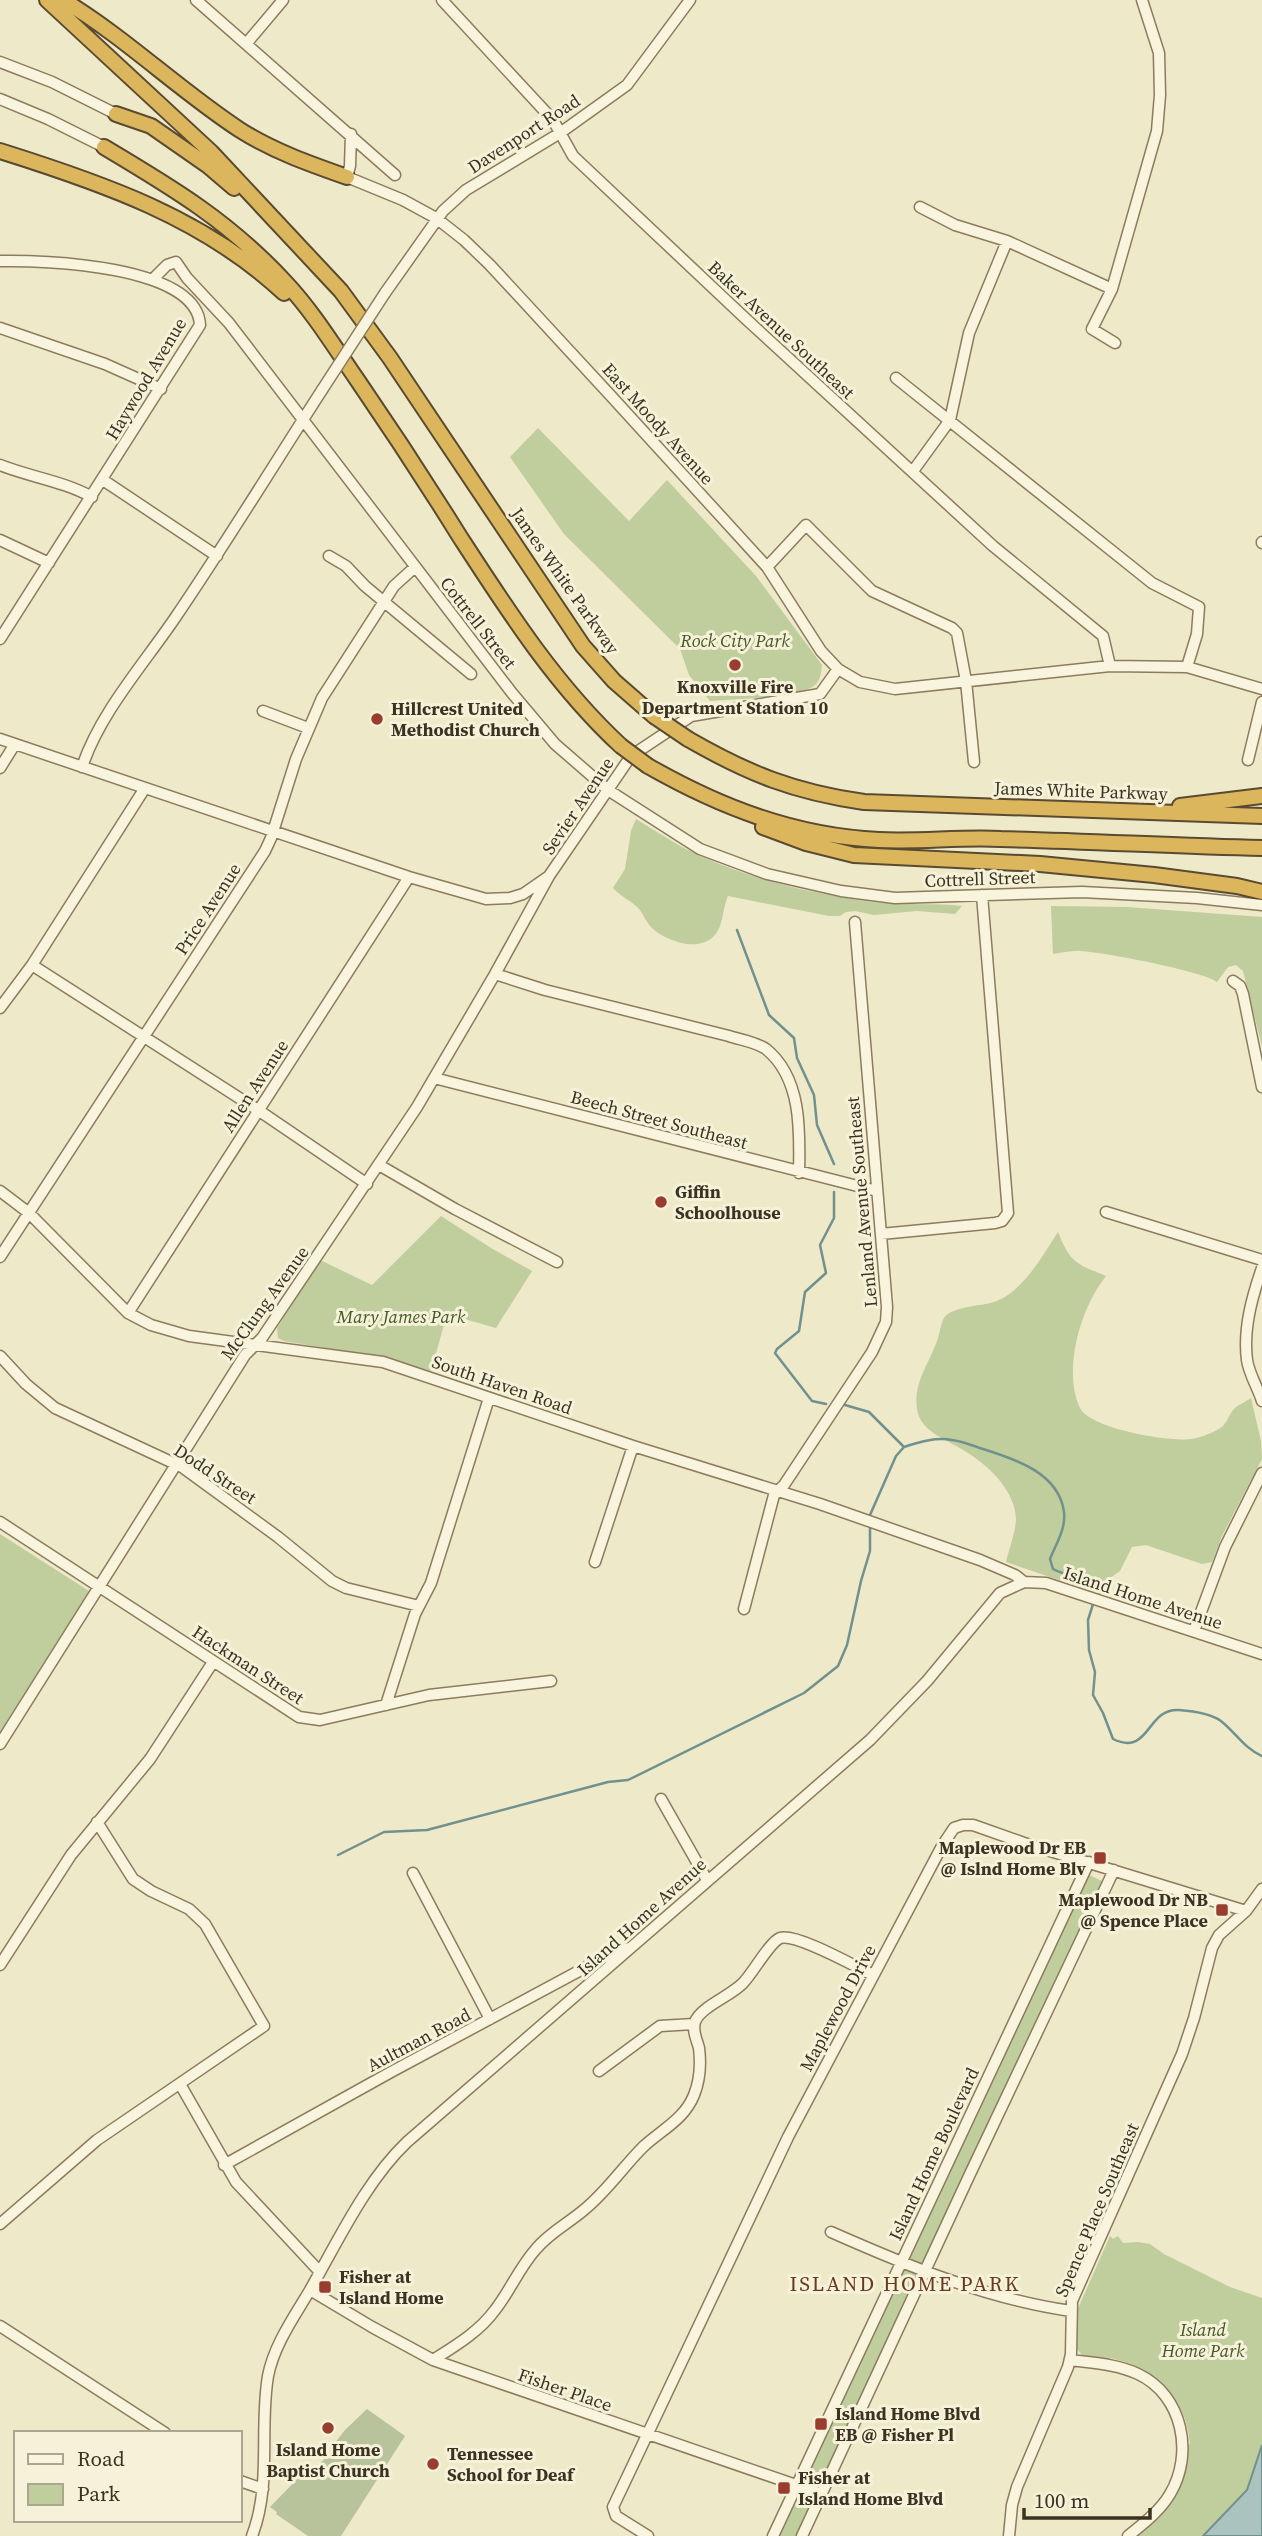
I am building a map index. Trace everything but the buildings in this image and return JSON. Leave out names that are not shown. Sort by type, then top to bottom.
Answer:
[{"type":"highway","points":[[47,0],[211,152],[310,257]]},
{"type":"highway","points":[[63,0],[109,31],[239,129],[293,158],[347,177]]},
{"type":"highway","points":[[116,114],[151,126],[207,165],[310,257]]},
{"type":"highway","points":[[104,147],[177,190],[235,233],[308,308],[393,432],[499,598],[561,684],[593,720],[648,766],[696,794],[761,826],[806,843],[854,855],[1040,864],[1195,880],[1262,892]]},
{"type":"highway","points":[[0,151],[123,192],[203,234],[238,256],[274,284],[336,349]]},
{"type":"highway","name":"James White Parkway","points":[[310,257],[341,291],[390,358],[583,646],[614,681],[654,716],[688,740],[751,773],[828,796],[894,804],[1262,816]]},
{"type":"highway","points":[[696,794],[744,813],[814,832],[878,840],[998,838],[1262,848]]},
{"type":"highway","points":[[1131,812],[1262,796]]},
{"type":"street","points":[[196,0],[395,175]]},
{"type":"street","points":[[246,44],[283,0]]},
{"type":"street","name":"Baker Avenue Southeast","points":[[442,0],[553,120],[573,156],[746,320],[998,550],[1102,636],[1110,666]]},
{"type":"street","name":"Davenport Road","points":[[82,767],[115,704],[217,556],[322,390],[436,218],[466,190],[560,133],[627,85],[690,0]]},
{"type":"street","points":[[1115,343],[1092,329],[1112,289],[1157,131],[1160,95],[1159,52],[1142,0]]},
{"type":"street","points":[[0,62],[52,82],[116,114]]},
{"type":"street","points":[[0,99],[104,147]]},
{"type":"street","points":[[351,134],[347,177],[403,200],[436,218]]},
{"type":"street","points":[[920,207],[955,225],[1007,241],[1112,289]]},
{"type":"street","name":"East Moody Avenue","points":[[436,218],[464,240],[499,275],[767,568],[821,651],[838,669]]},
{"type":"street","points":[[913,471],[950,420],[969,333],[1007,241]]},
{"type":"street","name":"Haywood Avenue","points":[[0,261],[33,260],[83,265],[153,279],[181,294],[196,310],[200,320],[199,330],[0,639]]},
{"type":"street","name":"Cottrell Street","points":[[153,279],[167,265],[176,262],[229,323],[512,693],[555,744],[608,790],[700,849],[767,874],[841,891],[895,898],[1082,892],[1198,898],[1262,905]]},
{"type":"street","points":[[0,328],[105,364],[161,389]]},
{"type":"street","points":[[896,378],[1152,583],[1199,607],[1197,634],[1187,667]]},
{"type":"street","points":[[0,465],[24,475],[67,485],[92,497]]},
{"type":"street","points":[[103,480],[217,556]]},
{"type":"street","points":[[767,568],[806,525],[872,591],[952,628],[957,634],[966,681],[974,762]]},
{"type":"street","points":[[0,540],[49,563]]},
{"type":"street","points":[[329,556],[346,566],[365,586],[471,674]]},
{"type":"street","name":"Price Avenue","points":[[0,1257],[265,851],[308,728],[322,698],[394,586],[415,567]]},
{"type":"street","points":[[838,669],[860,682],[884,689],[1110,666],[1187,667],[1262,689]]},
{"type":"street","name":"Sevier Avenue","points":[[0,739],[409,877],[467,895],[499,899],[523,894],[549,876],[631,755],[691,716],[820,694],[838,669]]},
{"type":"street","points":[[1248,760],[1262,702]]},
{"type":"street","points":[[263,710],[308,728]]},
{"type":"street","points":[[0,768],[15,744]]},
{"type":"street","points":[[0,1008],[32,965],[145,788]]},
{"type":"street","name":"McClung Avenue","points":[[0,1744],[245,1355],[256,1345],[367,1184],[434,1078],[549,876]]},
{"type":"street","name":"Allen Avenue","points":[[128,1312],[409,877]]},
{"type":"street","points":[[881,1234],[995,1223],[1008,1213],[982,895]]},
{"type":"street","name":"Lenland Avenue Southeast","points":[[744,1609],[774,1495],[865,1363],[886,1322],[887,1307],[855,922]]},
{"type":"street","points":[[32,965],[258,1110],[367,1184]]},
{"type":"street","points":[[495,974],[545,990],[729,1036],[766,1049],[783,1072],[797,1106],[799,1173]]},
{"type":"street","points":[[1233,981],[1240,986],[1243,994],[1262,1087]]},
{"type":"street","name":"Beech Street Southeast","points":[[434,1078],[877,1191]]},
{"type":"street","points":[[379,1165],[455,1209],[557,1262]]},
{"type":"street","name":"South Haven Road","points":[[0,1191],[30,1213],[128,1312],[151,1325],[189,1336],[383,1362],[633,1446],[779,1491],[980,1560],[1016,1575],[1024,1582]]},
{"type":"street","points":[[1105,1212],[1262,1259]]},
{"type":"street","points":[[1262,1268],[1247,1327],[1247,1361],[1262,1401]]},
{"type":"street","name":"Dodd Street","points":[[0,1356],[26,1384],[55,1408],[177,1465],[278,1537],[332,1581],[353,1590],[419,1606]]},
{"type":"street","points":[[386,1705],[409,1630],[431,1583],[489,1398]]},
{"type":"street","points":[[595,1562],[633,1446]]},
{"type":"street","points":[[1194,1631],[1225,1547],[1262,1473]]},
{"type":"street","name":"Hackman Street","points":[[0,1522],[299,1717],[310,1720],[331,1718],[429,1695],[551,1681]]},
{"type":"street","name":"Island Home Avenue","points":[[252,2536],[261,2508],[267,2395],[270,2370],[278,2346],[377,2176],[394,2155],[873,1737],[927,1681],[1000,1593],[1024,1582],[1041,1582],[1262,1654]]},
{"type":"street","points":[[0,1965],[71,1855],[150,1759],[212,1662]]},
{"type":"street","points":[[661,1799],[707,1880]]},
{"type":"street","points":[[0,2224],[97,2140],[264,2026],[205,1924],[189,1909],[133,1879],[97,1822]]},
{"type":"street","name":"Maplewood Drive","points":[[648,2536],[616,2516],[613,2507],[788,2137],[954,1828],[973,1825],[1246,1910]]},
{"type":"street","name":"Island Home Boulevard","points":[[774,2536],[1089,1862]]},
{"type":"street","points":[[802,2536],[1114,1870]]},
{"type":"street","points":[[413,1873],[490,2020]]},
{"type":"street","points":[[1246,1910],[1262,1889]]},
{"type":"street","name":"Spence Place Southeast","points":[[1009,2536],[1010,2516],[1017,2487],[1070,2360],[1072,2301],[1182,2054],[1212,1948],[1224,1929],[1246,1910]]},
{"type":"street","points":[[433,2360],[482,2325],[494,2312],[537,2247],[600,2195],[643,2147],[680,2118],[695,2093],[700,2069],[694,2024],[704,2010],[745,1982],[781,1938],[810,1945],[873,1975]]},
{"type":"street","name":"Aultman Road","points":[[225,2165],[618,1950],[631,1948]]},
{"type":"street","points":[[600,2071],[660,2026],[694,2024]]},
{"type":"street","points":[[180,2084],[236,2182],[320,2272]]},
{"type":"street","points":[[831,2232],[925,2272],[1028,2305],[1071,2311]]},
{"type":"street","name":"Fisher Place","points":[[310,2290],[433,2360],[821,2494]]},
{"type":"street","points":[[0,2326],[162,2431]]},
{"type":"street","points":[[1070,2360],[1114,2366],[1142,2376],[1160,2391],[1179,2422],[1183,2451],[1176,2483],[1162,2506],[1128,2536]]},
{"type":"street","points":[[242,2482],[263,2489]]},
{"type":"green space","name":"Rock City Park","points":[[538,428],[629,521],[667,480],[756,576],[822,665],[820,678],[815,685],[795,693],[710,701],[689,675],[680,649],[564,534],[510,457]]},
{"type":"green space","points":[[636,819],[705,858],[779,884],[882,903],[962,906],[955,914],[917,911],[874,915],[855,911],[829,916],[728,896],[719,928],[713,937],[699,944],[673,941],[652,928],[639,909],[613,888],[625,869],[631,831]]},
{"type":"green space","points":[[1051,906],[1127,907],[1262,917],[1262,1046],[1243,971],[1236,965],[1228,967],[1217,982],[1173,968],[1109,955],[1078,951],[1053,954]]},
{"type":"green space","name":"Mary James Park","points":[[441,1216],[532,1271],[496,1328],[447,1314],[431,1371],[384,1358],[278,1338],[277,1328],[320,1260],[372,1285]]},
{"type":"green space","points":[[1058,1232],[1066,1250],[1076,1261],[1106,1276],[1089,1304],[1077,1339],[1073,1376],[1080,1408],[1087,1415],[1114,1428],[1166,1438],[1191,1439],[1220,1428],[1235,1408],[1251,1398],[1261,1441],[1262,1459],[1221,1538],[1212,1562],[1202,1564],[1146,1545],[1132,1547],[1120,1571],[1110,1578],[1106,1594],[1006,1562],[1016,1520],[1007,1490],[993,1473],[976,1459],[930,1430],[919,1417],[917,1409],[917,1390],[944,1318],[962,1308],[993,1302],[1008,1295],[1033,1270]]},
{"type":"green space","points":[[0,1534],[89,1591],[0,1732]]},
{"type":"green space","points":[[1089,1875],[1102,1881],[1101,1888],[923,2265],[909,2261],[908,2258]]},
{"type":"green space","name":"Island Home Park","points":[[1110,2236],[1113,2239],[1118,2236],[1123,2243],[1150,2244],[1164,2254],[1230,2287],[1262,2298],[1262,2472],[1220,2536],[1135,2536],[1165,2508],[1187,2445],[1190,2444],[1187,2427],[1175,2398],[1154,2377],[1141,2369],[1110,2358],[1108,2362],[1084,2357],[1077,2349],[1076,2313]]},
{"type":"green space","points":[[903,2269],[918,2275],[823,2479],[817,2484],[809,2482],[805,2478]]},
{"type":"green space","points":[[367,2409],[405,2436],[341,2536],[308,2536],[270,2507],[310,2466],[316,2467],[333,2451],[330,2449],[345,2430]]},
{"type":"green space","points":[[801,2494],[809,2496],[811,2504],[797,2536],[777,2536],[796,2497]]},
{"type":"water","points":[[1262,2445],[1262,2536],[1203,2536],[1247,2490]]},
{"type":"waterway","points":[[737,930],[769,1015],[794,1038],[797,1058],[814,1095],[817,1125],[834,1164]]},
{"type":"waterway","points":[[826,1404],[812,1401],[775,1353],[799,1331],[805,1292],[826,1273],[820,1245],[834,1218],[834,1192]]},
{"type":"waterway","points":[[845,1405],[869,1412],[904,1447],[946,1439],[1008,1458],[1034,1470],[1054,1487],[1064,1512],[1062,1530],[1050,1559],[1053,1569],[1089,1579],[1097,1584]]},
{"type":"waterway","points":[[870,1515],[896,1456],[904,1447]]},
{"type":"waterway","points":[[338,1855],[384,1832],[427,1830],[608,1782],[628,1780],[804,1693],[838,1666],[847,1645],[870,1551],[870,1528]]},
{"type":"waterway","points":[[1094,1601],[1088,1620],[1089,1650],[1095,1672],[1093,1695],[1113,1739],[1125,1743],[1134,1742],[1168,1711],[1190,1711],[1217,1718],[1245,1745],[1262,1756]]},
{"type":"place","name":"Knoxville Fire Department Station 10","points":[[735,665]]},
{"type":"place","name":"Hillcrest United Methodist Church","points":[[377,719]]},
{"type":"place","name":"Giffin Schoolhouse","points":[[661,1202]]},
{"type":"place","name":"Maplewood Dr EB @ Islnd Home Blv","points":[[1100,1858]]},
{"type":"place","name":"Maplewood Dr NB @ Spence Place","points":[[1222,1910]]},
{"type":"place","name":"Fisher at Island Home","points":[[325,2287]]},
{"type":"place","name":"Island Home Blvd EB @ Fisher Pl","points":[[821,2424]]},
{"type":"place","name":"Island Home Baptist Church","points":[[328,2428]]},
{"type":"place","name":"Tennessee School for Deaf","points":[[433,2464]]},
{"type":"place","name":"Fisher at Island Home Blvd","points":[[784,2488]]},
{"type":"district","name":"ISLAND HOME PARK","points":[[905,2284]]}]
